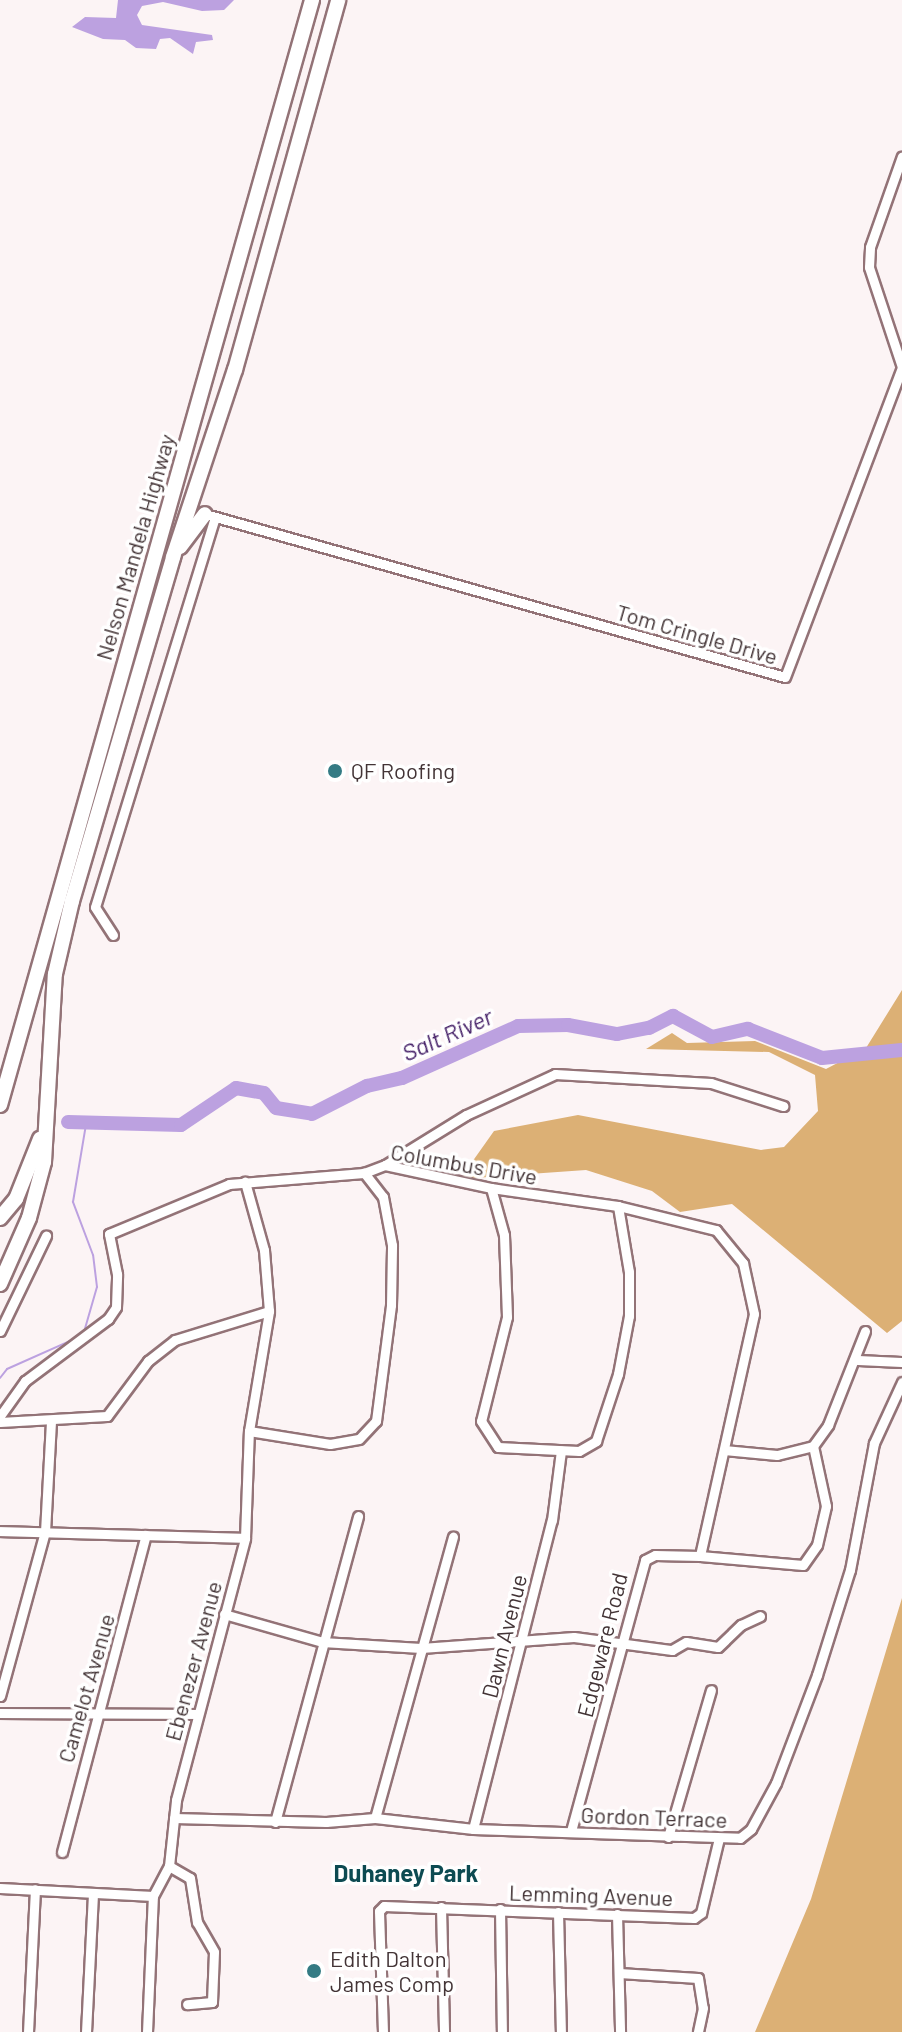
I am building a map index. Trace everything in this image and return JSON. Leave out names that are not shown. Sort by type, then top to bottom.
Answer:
[{"type":"highway","name":"Nelson Mandela Highway","points":[[0,1105],[312,0]]},
{"type":"highway","name":"Nelson Mandela Highway","points":[[46,1103],[55,974],[173,557],[235,370],[338,0]]},
{"type":"highway","points":[[173,557],[210,515]]},
{"type":"highway","points":[[0,1218],[30,1171],[46,1103]]},
{"type":"highway","points":[[0,1284],[42,1175],[46,1103]]},
{"type":"street","name":"Tom Cringle Drive","points":[[210,515],[785,677],[902,367],[869,267],[870,247],[902,156]]},
{"type":"street","points":[[113,935],[95,907],[210,515]]},
{"type":"street","points":[[385,1165],[466,1115],[555,1074],[711,1083],[783,1106]]},
{"type":"street","name":"Columbus Drive","points":[[0,1416],[25,1381],[116,1307],[117,1274],[109,1234],[176,1202],[245,1182],[364,1173],[385,1165],[491,1188],[618,1206],[716,1230],[743,1263],[754,1314],[700,1556]]},
{"type":"street","points":[[249,1431],[330,1444],[359,1439],[376,1421],[391,1305],[392,1245],[383,1197],[364,1173]]},
{"type":"street","name":"Ebenezer Avenue","points":[[153,1896],[169,1866],[174,1818],[197,1714],[245,1538],[249,1431],[269,1311],[264,1250],[245,1182]]},
{"type":"street","points":[[491,1188],[504,1235],[507,1317],[483,1429],[498,1447],[579,1451],[596,1441],[618,1374],[629,1316],[629,1272],[618,1206]]},
{"type":"street","points":[[0,1331],[46,1236]]},
{"type":"street","points":[[0,1422],[107,1416],[148,1361],[175,1340],[269,1311]]},
{"type":"street","points":[[724,1450],[777,1455],[813,1446],[857,1360],[865,1331]]},
{"type":"street","points":[[857,1360],[902,1362]]},
{"type":"street","name":"Gordon Terrace","points":[[174,1818],[275,1822],[375,1818],[473,1829],[740,1838],[751,1829],[776,1783],[850,1570],[874,1443],[902,1382]]},
{"type":"street","points":[[0,1696],[45,1532],[51,1420]]},
{"type":"street","name":"Edgeware Road","points":[[571,1831],[645,1560],[655,1555],[700,1556],[803,1565],[808,1561],[826,1506],[813,1446]]},
{"type":"street","name":"Dawn Avenue","points":[[473,1829],[552,1520],[561,1451]]},
{"type":"street","points":[[275,1822],[358,1516]]},
{"type":"street","points":[[0,1531],[245,1538]]},
{"type":"street","name":"Camelot Avenue","points":[[62,1852],[79,1775],[100,1717],[146,1535]]},
{"type":"street","points":[[375,1818],[453,1537]]},
{"type":"street","points":[[224,1614],[322,1642],[421,1648],[574,1637],[624,1641],[672,1650],[686,1642],[718,1647],[741,1625],[760,1616]]},
{"type":"street","points":[[668,1837],[711,1690]]},
{"type":"street","points":[[0,1713],[100,1717],[197,1714]]},
{"type":"street","name":"Lemming Avenue","points":[[383,2032],[379,1911],[384,1906],[699,1916],[719,1838]]},
{"type":"street","points":[[169,1866],[190,1878],[197,1922],[214,1952],[212,2002],[187,2004]]},
{"type":"street","points":[[0,1888],[153,1896],[147,2032]]},
{"type":"street","points":[[28,2032],[35,1889]]},
{"type":"street","points":[[86,2032],[93,1893]]},
{"type":"street","points":[[441,1907],[444,2032]]},
{"type":"street","points":[[500,1909],[502,2032]]},
{"type":"street","points":[[558,1912],[561,2032]]},
{"type":"street","points":[[617,1914],[620,2032]]},
{"type":"street","points":[[619,1973],[698,1978],[703,2008],[698,2032]]},
{"type":"shaded area","points":[[118,0],[234,0],[224,10],[202,11],[163,2],[142,6],[137,15],[142,25],[212,35],[213,40],[196,42],[193,54],[170,38],[160,39],[156,49],[136,48],[125,40],[103,39],[72,27],[85,17],[116,18]]},
{"type":"shaded area","points":[[902,990],[902,1321],[887,1333],[732,1204],[680,1212],[652,1191],[586,1170],[460,1179],[494,1131],[578,1115],[761,1150],[784,1147],[818,1111],[815,1075],[769,1052],[646,1049],[672,1033],[687,1043],[755,1041],[826,1069],[866,1048]]},
{"type":"shaded area","points":[[902,1598],[902,2032],[755,2032],[811,1899]]},
{"type":"waterway","name":"Salt River","points":[[68,1122],[181,1125],[236,1088],[264,1093],[276,1108],[312,1114],[367,1086],[402,1078],[518,1026],[568,1025],[617,1034],[649,1028],[673,1016],[712,1037],[748,1029],[822,1058],[902,1050]]},
{"type":"waterway","points":[[84,1332],[97,1287],[93,1255],[73,1202],[86,1124]]},
{"type":"waterway","points":[[0,1378],[7,1369],[72,1340]]},
{"type":"place","name":"QF Roofing","points":[[335,771]]},
{"type":"place","name":"Edith Dalton James Comp","points":[[314,1971]]},
{"type":"district","name":"Duhaney Park","points":[[406,1873]]}]
